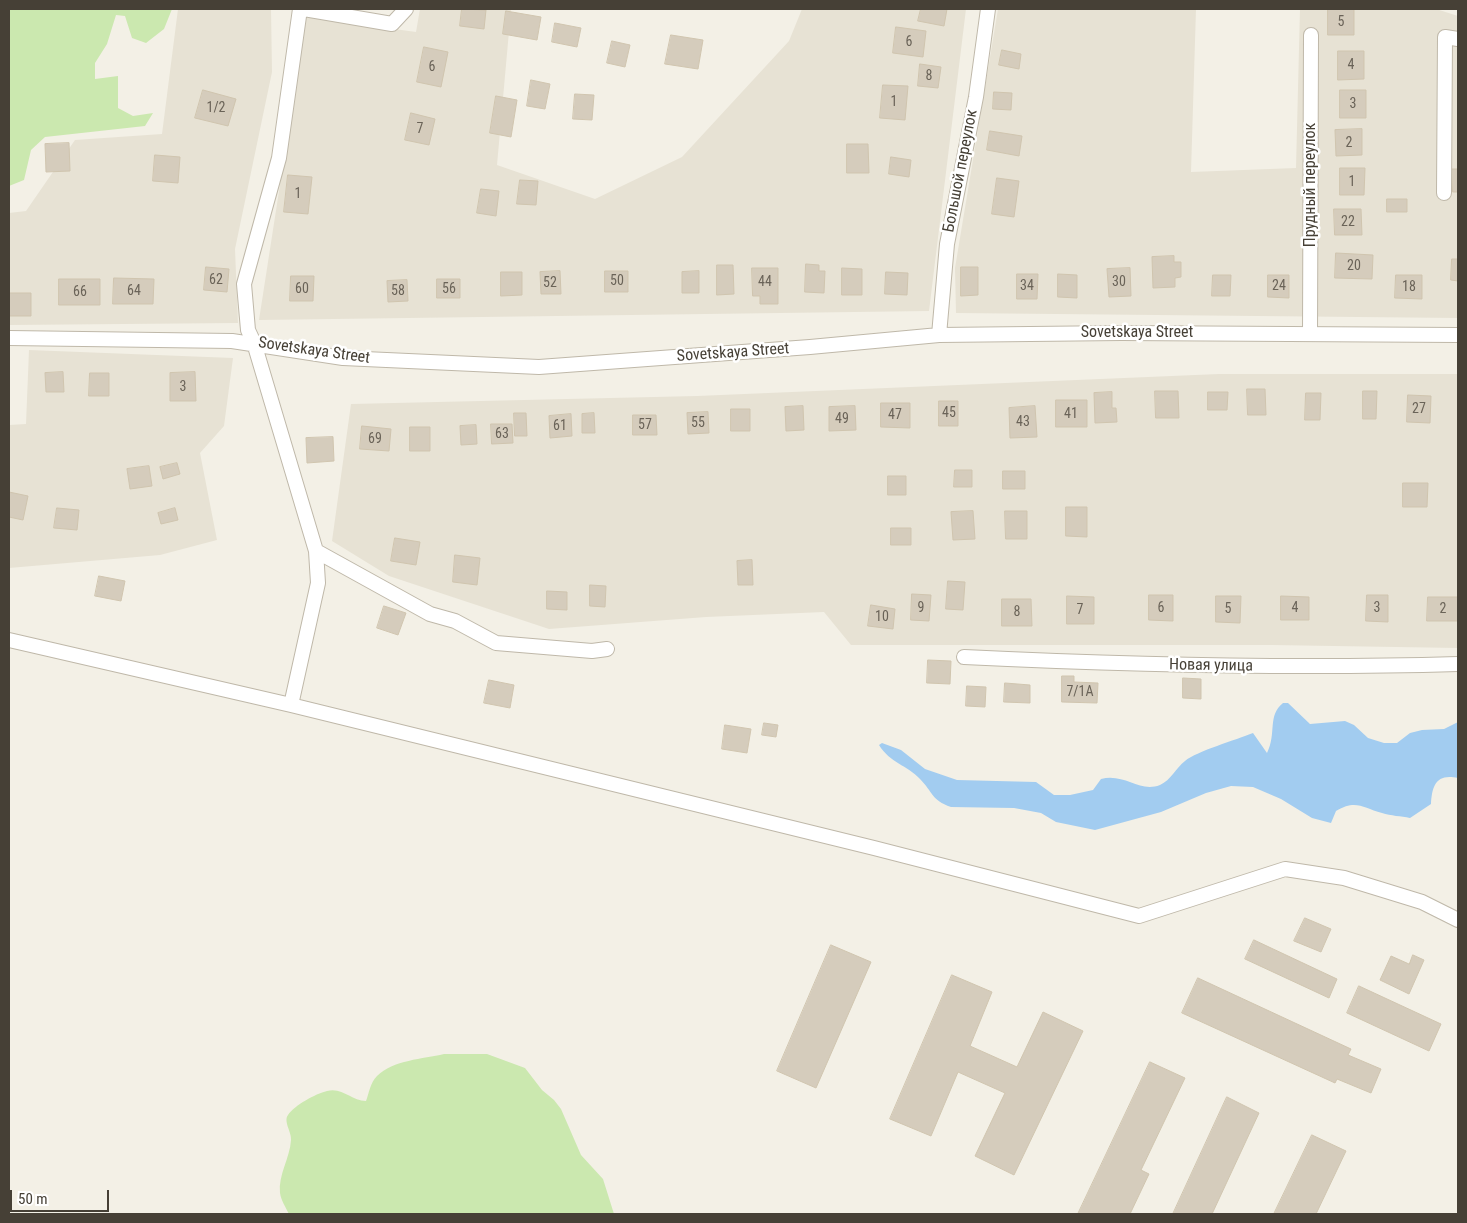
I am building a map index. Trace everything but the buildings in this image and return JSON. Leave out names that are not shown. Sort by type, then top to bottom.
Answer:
[{"type":"street","points":[[292,705],[318,583],[316,551],[254,343],[248,330],[244,284],[279,158],[302,9],[392,24],[406,9]]},
{"type":"street","name":"Большой переулок","points":[[939,335],[947,244],[976,97],[988,9]]},
{"type":"street","name":"Прудный переулок","points":[[1310,334],[1311,35]]},
{"type":"street","points":[[1444,193],[1445,37],[1458,39]]},
{"type":"street","name":"Sovetskaya Street","points":[[9,338],[254,343],[343,358],[539,367],[810,347],[939,335],[1458,334]]},
{"type":"street","points":[[316,551],[422,610],[455,621],[496,643],[592,651],[607,649]]},
{"type":"street","points":[[9,640],[292,705],[874,848],[1139,916],[1285,869],[1344,878],[1422,902],[1458,920]]},
{"type":"street","name":"Новая улица","points":[[964,657],[1121,664],[1255,667],[1458,664]]},
{"type":"shaded area","points":[[178,9],[271,9],[272,72],[235,249],[238,323],[9,325],[9,213],[26,211],[75,140],[162,134]]},
{"type":"shaded area","points":[[420,9],[511,9],[497,165],[595,199],[682,157],[789,41],[802,9],[966,9],[929,311],[259,320],[306,17],[416,32]]},
{"type":"shaded area","points":[[998,9],[1196,9],[1191,172],[1296,168],[1300,9],[1436,9],[1458,16],[1458,318],[956,313],[955,268]]},
{"type":"shaded area","points":[[29,350],[233,358],[224,426],[200,453],[217,540],[160,555],[9,568],[9,425],[26,424]]},
{"type":"shaded area","points":[[1219,374],[1458,374],[1458,648],[1272,645],[851,645],[824,612],[706,617],[549,629],[389,576],[332,541],[351,404],[697,396]]},
{"type":"green space","points":[[9,9],[172,9],[164,29],[146,43],[132,38],[125,16],[116,15],[107,44],[95,63],[95,79],[118,76],[118,108],[133,116],[153,113],[145,126],[45,137],[31,150],[24,180],[9,186]]},
{"type":"green space","points":[[444,1054],[487,1054],[525,1068],[542,1090],[561,1109],[581,1155],[603,1179],[614,1214],[289,1214],[281,1198],[280,1186],[290,1147],[291,1137],[286,1120],[291,1111],[306,1100],[333,1090],[366,1101],[373,1082],[384,1071],[400,1063]]},
{"type":"water","points":[[1283,703],[1288,703],[1310,724],[1345,721],[1354,725],[1368,738],[1384,743],[1397,743],[1410,733],[1422,730],[1444,729],[1458,722],[1458,778],[1445,777],[1440,779],[1434,787],[1431,804],[1410,818],[1385,814],[1354,805],[1343,807],[1336,811],[1331,823],[1312,818],[1281,799],[1253,787],[1231,786],[1206,793],[1161,812],[1095,830],[1056,822],[1041,813],[1014,808],[951,807],[936,798],[915,774],[888,756],[879,745],[882,743],[901,750],[925,769],[957,780],[1036,782],[1054,795],[1070,795],[1093,790],[1101,779],[1110,778],[1152,787],[1164,783],[1191,757],[1253,733],[1267,753],[1270,746],[1275,713]]}]
